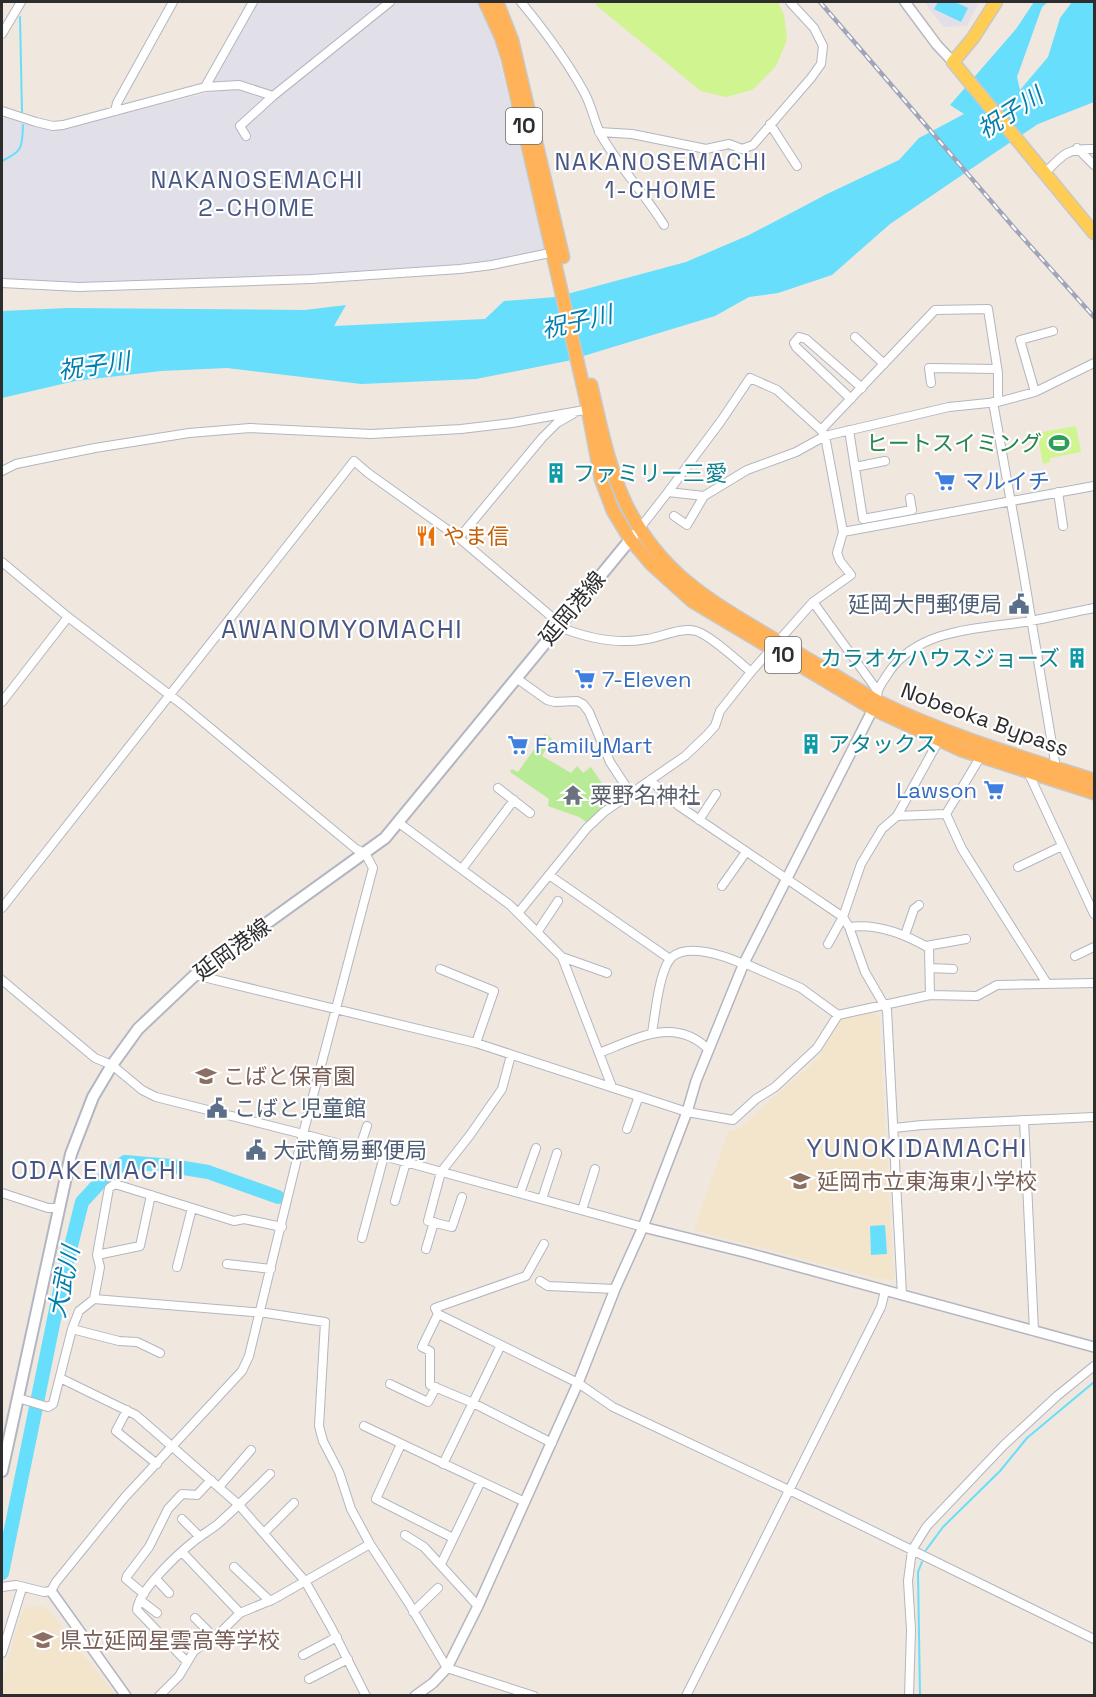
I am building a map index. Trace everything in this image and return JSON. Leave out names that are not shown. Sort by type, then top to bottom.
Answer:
[{"type":"highway","name":"Nobeoka Bypass","points":[[486,2],[508,58],[588,405],[601,478],[613,511],[630,539],[651,564],[692,601],[876,700],[939,740],[1095,793]]},
{"type":"highway","name":"Nobeoka Bypass","points":[[497,2],[512,40],[553,254]]},
{"type":"highway","name":"Nobeoka Bypass","points":[[588,405],[625,502],[656,552],[688,584],[776,645]]},
{"type":"highway","name":"Nobeoka Bypass","points":[[876,700],[949,733],[1095,780]]},
{"type":"main road","points":[[996,2],[973,38],[953,62],[1095,233]]},
{"type":"main road","name":"延岡港線","points":[[2,1471],[71,1154],[93,1097],[112,1065],[138,1029],[195,975],[385,838],[640,528]]},
{"type":"street","points":[[2,34],[15,6],[21,2]]},
{"type":"street","points":[[115,111],[117,103],[173,2]]},
{"type":"street","points":[[205,87],[253,2]]},
{"type":"street","points":[[246,136],[240,126],[273,96],[390,2]]},
{"type":"street","points":[[521,2],[538,22],[585,94],[599,132],[616,160],[645,195],[664,225]]},
{"type":"street","points":[[599,132],[632,134],[706,149],[729,144],[742,149],[753,146],[821,64],[823,46],[814,28],[790,2]]},
{"type":"street","points":[[905,2],[937,45],[953,62]]},
{"type":"street","points":[[2,111],[53,126],[205,87],[239,85],[273,96]]},
{"type":"street","points":[[770,124],[797,166]]},
{"type":"street","points":[[1048,175],[1064,153],[1077,148],[1095,148]]},
{"type":"street","points":[[1077,148],[1095,165]]},
{"type":"street","points":[[2,283],[79,287],[323,279],[460,269],[553,254]]},
{"type":"street","points":[[674,516],[687,525],[704,496],[747,470],[796,452],[823,433],[851,399],[935,310],[988,309],[998,369],[995,402],[1056,768]]},
{"type":"street","points":[[1035,392],[1020,340],[1053,331]]},
{"type":"street","points":[[851,399],[796,347],[794,343],[799,336],[806,339],[862,388]]},
{"type":"street","points":[[855,337],[884,364]]},
{"type":"street","points":[[823,433],[849,430],[949,407],[995,402],[1035,392],[1095,363]]},
{"type":"street","points":[[931,383],[929,368],[998,369]]},
{"type":"street","points":[[519,912],[587,828],[604,812],[685,756],[707,735],[714,726],[720,711],[751,672],[813,602],[851,575],[837,553],[843,532],[823,433],[777,390],[750,378],[721,421],[640,528]]},
{"type":"street","points":[[2,471],[16,464],[83,450],[189,433],[250,428],[371,434],[460,429],[512,423],[588,405]]},
{"type":"street","points":[[459,538],[542,438],[557,423],[588,405]]},
{"type":"street","points":[[849,430],[863,519],[912,510],[910,498]]},
{"type":"street","points":[[2,908],[354,460],[368,473],[459,538],[558,625],[570,632],[613,642],[628,642],[680,631],[697,631],[751,672]]},
{"type":"street","points":[[855,467],[885,461]]},
{"type":"street","points":[[843,532],[1095,486]]},
{"type":"street","points":[[668,492],[704,496]]},
{"type":"street","points":[[1058,492],[1063,526]]},
{"type":"street","points":[[2,562],[68,617],[169,694],[356,849],[365,853],[373,868],[303,1134],[249,1356],[242,1371],[126,1497],[51,1591]]},
{"type":"street","points":[[813,602],[876,700]]},
{"type":"street","points":[[415,1695],[433,1683],[447,1668],[478,1606],[552,1443],[643,1227],[687,1112],[708,1049],[743,964],[894,665],[910,650],[946,633],[1095,608]]},
{"type":"street","points":[[2,702],[68,617]]},
{"type":"street","points":[[516,678],[547,700],[577,701],[583,704],[589,712],[610,762],[631,794]]},
{"type":"street","points":[[828,944],[843,917],[861,864],[882,829],[897,816],[939,740]]},
{"type":"street","points":[[946,814],[981,756]]},
{"type":"street","points":[[1028,772],[1095,914]]},
{"type":"street","points":[[651,780],[679,806],[843,917],[849,927],[865,972],[887,1010],[902,1295]]},
{"type":"street","points":[[498,788],[530,813]]},
{"type":"street","points":[[699,820],[716,794]]},
{"type":"street","points":[[462,869],[514,800]]},
{"type":"street","points":[[897,816],[946,814]]},
{"type":"street","points":[[946,814],[962,849],[1046,982]]},
{"type":"street","points":[[399,823],[519,912],[562,957],[612,1087]]},
{"type":"street","points":[[1018,867],[1062,846]]},
{"type":"street","points":[[722,886],[746,852]]},
{"type":"street","points":[[549,875],[670,959]]},
{"type":"street","points":[[538,931],[558,901]]},
{"type":"street","points":[[905,935],[914,909],[919,905]]},
{"type":"street","points":[[849,927],[861,925],[877,927],[905,935],[926,946],[966,939]]},
{"type":"street","points":[[926,946],[930,968],[930,995]]},
{"type":"street","points":[[1075,956],[1095,947]]},
{"type":"street","points":[[652,1033],[656,998],[670,959],[676,955],[693,951],[721,955],[801,988],[838,1015]]},
{"type":"street","points":[[562,957],[607,973]]},
{"type":"street","points":[[930,968],[953,969]]},
{"type":"street","points":[[440,969],[494,991],[476,1044]]},
{"type":"street","points":[[195,975],[476,1044],[687,1112],[733,1120],[756,1099],[775,1087],[817,1048],[838,1015],[930,995],[977,996],[997,985],[1046,982],[1095,983]]},
{"type":"street","points":[[2,980],[95,1058],[112,1065],[142,1090],[156,1097],[303,1134],[1095,1347]]},
{"type":"street","points":[[599,1053],[661,1031],[677,1032],[694,1038],[708,1049]]},
{"type":"street","points":[[462,1197],[453,1227],[428,1221],[441,1172],[502,1089],[511,1054]]},
{"type":"street","points":[[627,1129],[639,1096]]},
{"type":"street","points":[[894,1128],[1095,1117]]},
{"type":"street","points":[[1024,1120],[1034,1331]]},
{"type":"street","points":[[359,1149],[367,1126]]},
{"type":"street","points":[[520,1193],[536,1148]]},
{"type":"street","points":[[542,1199],[556,1152]]},
{"type":"street","points":[[362,1238],[384,1156]]},
{"type":"street","points":[[395,1201],[406,1162]]},
{"type":"street","points":[[582,1210],[596,1169]]},
{"type":"street","points":[[18,1398],[48,1407],[54,1402],[72,1329],[79,1311],[94,1299],[100,1267],[97,1255],[109,1188],[115,1184],[234,1221],[244,1219],[282,1227]]},
{"type":"street","points":[[2,1193],[48,1208],[59,1208]]},
{"type":"street","points":[[97,1255],[140,1246],[151,1195]]},
{"type":"street","points":[[177,1267],[192,1208]]},
{"type":"street","points":[[426,1249],[434,1222]]},
{"type":"street","points":[[544,1244],[526,1276],[435,1308],[438,1314],[578,1383],[613,1407],[1095,1639]]},
{"type":"street","points":[[227,1264],[271,1269]]},
{"type":"street","points":[[540,1281],[548,1286],[615,1289]]},
{"type":"street","points":[[686,1695],[881,1307],[885,1291]]},
{"type":"street","points":[[94,1299],[260,1313],[325,1322],[319,1426],[323,1442],[339,1472],[351,1509],[370,1544],[447,1668],[534,1695]]},
{"type":"street","points":[[438,1314],[422,1347],[430,1351],[430,1385],[473,1403],[552,1443]]},
{"type":"street","points":[[72,1329],[119,1341],[137,1342],[160,1353]]},
{"type":"street","points":[[443,1464],[501,1346]]},
{"type":"street","points":[[909,1695],[911,1630],[908,1574],[912,1550],[927,1526],[1004,1445],[1057,1396],[1095,1366]]},
{"type":"street","points":[[60,1378],[136,1415],[239,1506],[305,1581],[366,1695]]},
{"type":"street","points":[[390,1384],[428,1402],[436,1387]]},
{"type":"street","points":[[128,1410],[116,1431],[157,1464]]},
{"type":"street","points":[[364,1426],[525,1502]]},
{"type":"street","points":[[401,1444],[376,1499],[453,1538]]},
{"type":"street","points":[[219,1487],[251,1450]]},
{"type":"street","points":[[186,1661],[137,1610],[142,1597],[183,1552],[239,1506],[270,1474]]},
{"type":"street","points":[[157,1613],[126,1580],[127,1576],[149,1547],[168,1509],[182,1494],[197,1494],[211,1480]]},
{"type":"street","points":[[441,1564],[481,1481]]},
{"type":"street","points":[[264,1533],[294,1503]]},
{"type":"street","points":[[182,1519],[200,1537]]},
{"type":"street","points":[[405,1535],[424,1547],[478,1606]]},
{"type":"street","points":[[159,1695],[179,1676],[194,1651],[214,1637],[240,1613],[270,1601],[370,1544]]},
{"type":"street","points":[[183,1552],[240,1613]]},
{"type":"street","points":[[234,1567],[270,1601]]},
{"type":"street","points":[[156,1579],[169,1593]]},
{"type":"street","points":[[2,1587],[51,1591]]},
{"type":"street","points":[[2,1653],[19,1587]]},
{"type":"street","points":[[413,1612],[438,1588]]},
{"type":"street","points":[[51,1591],[126,1695]]},
{"type":"street","points":[[195,1618],[214,1637]]},
{"type":"street","points":[[303,1655],[337,1637]]},
{"type":"street","points":[[309,1679],[348,1659]]},
{"type":"shaded area","points":[[256,2],[384,2],[278,89],[272,90],[241,82],[215,83],[213,79]]},
{"type":"shaded area","points":[[397,2],[477,2],[494,37],[545,249],[543,252],[496,261],[364,273],[224,280],[2,282],[2,114],[58,130],[227,88],[277,99]]},
{"type":"shaded area","points":[[924,2],[979,2],[967,26],[944,27]]},
{"type":"shaded area","name":"延岡市立東海東小学校","points":[[871,1013],[879,1016],[894,1280],[876,1278],[694,1230],[728,1132],[739,1129],[819,1058],[840,1017]]},
{"type":"shaded area","name":"県立延岡星雲高等学校","points":[[43,1606],[115,1695],[2,1695],[2,1681],[21,1615],[27,1607]]},
{"type":"green space","points":[[595,2],[778,2],[784,15],[787,40],[776,66],[752,90],[726,97],[701,91]]},
{"type":"green space","name":"ヒートスイミング","points":[[1076,426],[1081,452],[1050,458],[1050,462],[1043,464],[1037,433]]},
{"type":"green space","points":[[545,734],[552,739],[542,756],[571,773],[577,766],[583,773],[591,767],[615,803],[589,824],[579,817],[548,806],[549,799],[510,772],[512,769],[518,772]]},
{"type":"water","points":[[938,2],[955,2],[968,8],[961,22],[934,9]]},
{"type":"water","name":"祝子川","points":[[1034,2],[1048,2],[1042,7],[1017,77],[1020,90],[1048,57],[1060,18],[1072,2],[1094,2],[1094,102],[1038,124],[890,224],[832,275],[778,293],[749,297],[715,316],[567,361],[476,379],[361,384],[227,368],[161,371],[75,381],[2,398],[2,311],[68,308],[305,310],[346,305],[334,326],[485,319],[504,301],[556,297],[686,262],[749,235],[899,160],[919,138],[964,114],[950,105],[1016,29]]},
{"type":"water","points":[[885,1225],[887,1254],[871,1255],[870,1226]]},
{"type":"waterway","points":[[20,17],[22,112]]},
{"type":"waterway","points":[[2,161],[20,148],[23,125]]},
{"type":"waterway","name":"大武川","points":[[2,1573],[60,1290],[82,1202],[104,1178],[125,1162],[208,1172],[278,1197]]},
{"type":"waterway","points":[[926,1550],[943,1527],[1000,1471],[1027,1438],[1094,1382]]},
{"type":"waterway","points":[[920,1696],[918,1572],[922,1562]]},
{"type":"railway","points":[[820,2],[1015,229],[1094,317]]},
{"type":"place","name":"ヒートスイミング","points":[[1059,443]]},
{"type":"place","name":"ファミリー三愛","points":[[556,473]]},
{"type":"place","name":"マルイチ","points":[[945,481]]},
{"type":"place","name":"やま信","points":[[426,536]]},
{"type":"place","name":"延岡大門郵便局","points":[[1019,604]]},
{"type":"place","name":"カラオケハウスジョーズ","points":[[1077,658]]},
{"type":"place","name":"7-Eleven","points":[[585,679]]},
{"type":"place","name":"アタックス","points":[[811,744]]},
{"type":"place","name":"FamilyMart","points":[[518,745]]},
{"type":"place","name":"Lawson","points":[[994,790]]},
{"type":"place","name":"粟野名神社","points":[[573,795]]},
{"type":"place","name":"こばと保育園","points":[[206,1076]]},
{"type":"place","name":"こばと児童館","points":[[217,1108]]},
{"type":"place","name":"大武簡易郵便局","points":[[256,1150]]},
{"type":"place","name":"延岡市立東海東小学校","points":[[800,1181]]},
{"type":"place","name":"県立延岡星雲高等学校","points":[[43,1640]]},
{"type":"district","name":"NAKANOSEMACHI 1-CHOME","points":[[661,176]]},
{"type":"district","name":"NAKANOSEMACHI 2-CHOME","points":[[257,194]]},
{"type":"district","name":"AWANOMYOMACHI","points":[[342,629]]},
{"type":"district","name":"YUNOKIDAMACHI","points":[[917,1148]]},
{"type":"district","name":"ODAKEMACHI","points":[[98,1170]]}]
